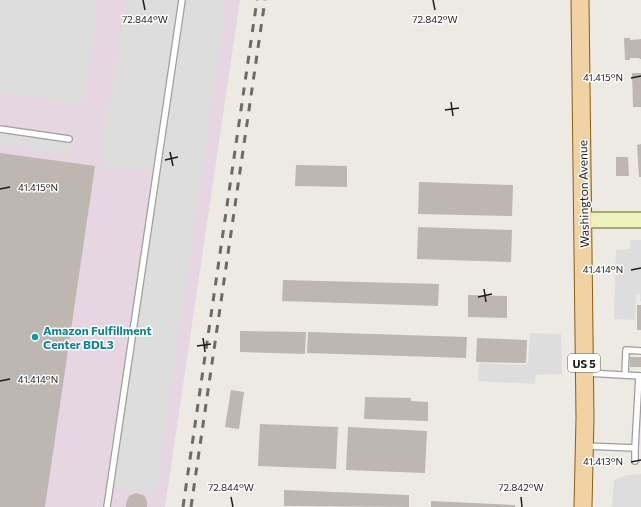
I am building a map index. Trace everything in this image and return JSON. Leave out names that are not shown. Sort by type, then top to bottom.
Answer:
[{"type":"main road","name":"Washington Avenue","points":[[580,0],[585,446],[583,507]]},
{"type":"street","points":[[583,220],[641,220]]},
{"type":"lane","points":[[107,507],[182,0]]},
{"type":"lane","points":[[0,129],[69,139]]},
{"type":"lane","points":[[625,375],[626,350],[641,351]]},
{"type":"lane","points":[[584,373],[640,376],[635,462]]},
{"type":"lane","points":[[585,446],[635,448]]},
{"type":"shaded area","points":[[0,0],[240,0],[165,507],[0,507]]},
{"type":"shaded area","points":[[0,0],[98,0],[83,104],[0,92]]},
{"type":"shaded area","points":[[126,0],[226,0],[155,495],[110,487],[156,173],[100,164]]},
{"type":"shaded area","points":[[0,129],[69,139],[71,155],[24,148],[25,140],[23,138],[21,139],[20,147],[0,144]]},
{"type":"shaded area","points":[[631,240],[641,240],[641,302],[640,295],[638,294],[636,296],[635,320],[614,319],[616,250],[630,249]]},
{"type":"shaded area","points":[[530,333],[561,334],[562,374],[536,375],[535,384],[478,381],[479,365],[481,363],[526,365],[528,362]]},
{"type":"shaded area","points":[[641,474],[641,507],[612,507],[614,480],[628,475]]},
{"type":"building","points":[[624,38],[630,38],[630,40],[641,39],[641,59],[630,58],[630,60],[625,60]]},
{"type":"building","points":[[632,73],[641,73],[641,107],[633,107]]},
{"type":"building","points":[[641,144],[641,177],[639,177],[637,145]]},
{"type":"building","name":"Amazon Fulfillment Center BDL3","points":[[0,153],[95,166],[45,507],[0,507]]},
{"type":"building","points":[[616,157],[628,157],[629,176],[616,176]]},
{"type":"building","points":[[296,165],[347,166],[347,187],[295,186]]},
{"type":"building","points":[[419,182],[513,185],[512,216],[418,214]]},
{"type":"building","points":[[418,227],[512,230],[511,262],[417,259]]},
{"type":"building","points":[[283,280],[439,284],[438,306],[282,301]]},
{"type":"building","points":[[468,295],[507,296],[507,318],[468,317]]},
{"type":"building","points":[[637,305],[641,305],[641,330],[637,330]]},
{"type":"building","points":[[240,331],[306,332],[305,354],[240,352]]},
{"type":"building","points":[[308,332],[467,337],[466,358],[307,353]]},
{"type":"building","points":[[477,338],[527,340],[526,363],[476,362]]},
{"type":"building","points":[[630,357],[641,357],[641,367],[630,367]]},
{"type":"building","points":[[231,390],[244,392],[239,429],[225,427]]},
{"type":"building","points":[[365,397],[411,398],[411,401],[428,402],[428,421],[364,419]]},
{"type":"building","points":[[260,424],[338,427],[336,469],[258,466]]},
{"type":"building","points":[[348,427],[427,431],[425,473],[346,470]]},
{"type":"building","points":[[284,490],[409,495],[409,507],[284,506]]},
{"type":"building","points":[[136,493],[145,497],[147,507],[126,507],[129,496]]},
{"type":"building","points":[[431,501],[515,505],[515,507],[431,507]]},
{"type":"railway","points":[[183,507],[257,0]]},
{"type":"railway","points":[[191,507],[265,0]]},
{"type":"place","name":"Amazon Fulfillment Center BDL3","points":[[35,337]]}]
